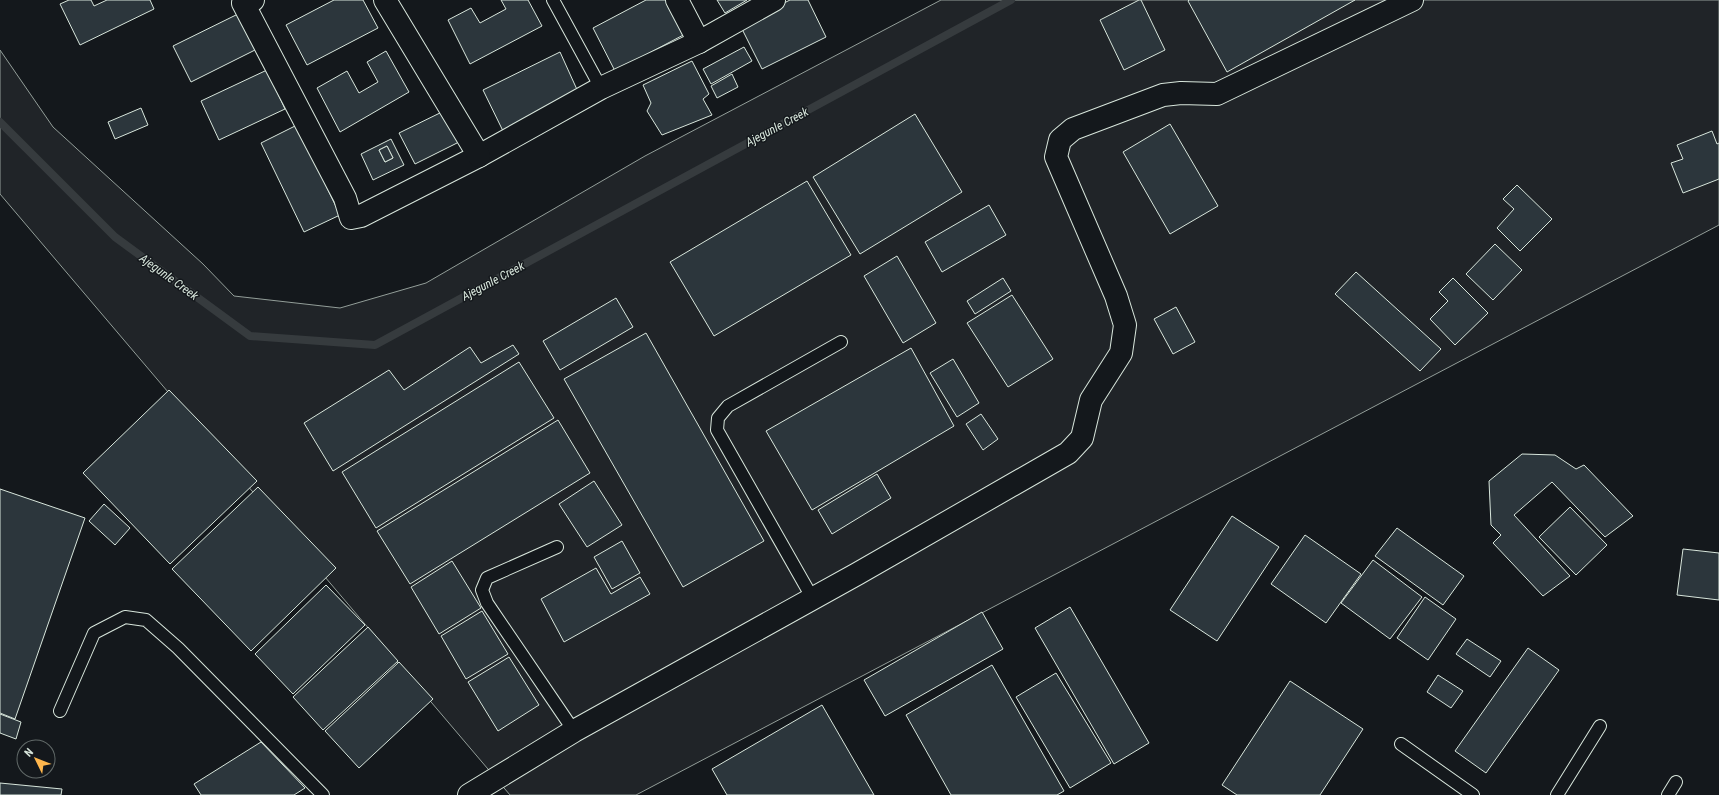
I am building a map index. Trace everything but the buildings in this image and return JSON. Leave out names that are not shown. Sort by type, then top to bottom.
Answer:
[{"type":"street","points":[[385,0],[479,156]]},
{"type":"street","points":[[677,0],[699,42]]},
{"type":"street","points":[[246,1],[345,198],[350,218],[361,216],[479,156],[601,88],[699,42],[774,0]]},
{"type":"street","points":[[469,795],[574,731],[813,599],[1068,453],[1082,438],[1091,400],[1121,353],[1126,325],[1116,296],[1056,157],[1060,140],[1073,130],[1163,95],[1181,93],[1218,94],[1412,0]]},
{"type":"lane","points":[[553,0],[601,88]]},
{"type":"lane","points":[[813,599],[717,430],[718,418],[728,406],[841,342]]},
{"type":"lane","points":[[557,547],[487,578],[482,590],[487,603],[574,731]]},
{"type":"lane","points":[[60,711],[94,633],[125,617],[146,620],[178,648],[323,795]]},
{"type":"lane","points":[[1557,795],[1600,726]]},
{"type":"lane","points":[[1401,744],[1474,795]]},
{"type":"lane","points":[[1668,795],[1676,782]]},
{"type":"shaded area","points":[[941,0],[1719,0],[1719,225],[636,795],[510,795],[0,194],[0,50],[53,127],[203,264],[234,296],[340,308],[426,283],[645,156]]},
{"type":"waterway","name":"Ajegunle Creek","points":[[0,122],[115,237],[250,336],[375,345],[1011,0]]}]
